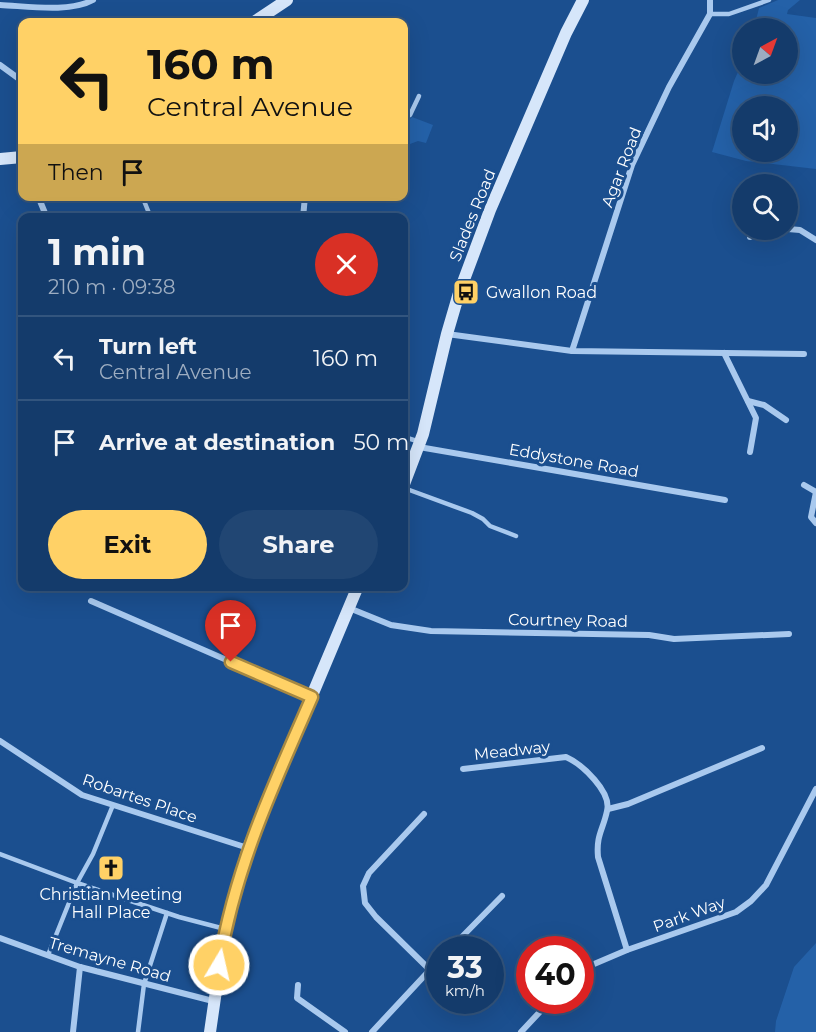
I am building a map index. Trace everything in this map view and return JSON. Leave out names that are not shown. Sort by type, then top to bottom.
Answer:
[{"type":"street","points":[[0,5],[66,7],[86,4],[93,0]]},
{"type":"street","points":[[261,18],[287,0]]},
{"type":"street","name":"Slades Road","points":[[408,475],[419,445],[459,293],[490,210],[566,33],[583,0]]},
{"type":"street","name":"Agar Road","points":[[572,351],[632,166],[669,87],[710,14],[710,0]]},
{"type":"street","points":[[0,65],[18,78]]},
{"type":"street","points":[[0,159],[18,157]]},
{"type":"street","points":[[798,230],[816,240]]},
{"type":"street","points":[[447,334],[572,351],[804,354]]},
{"type":"street","points":[[724,353],[756,418],[750,452]]},
{"type":"street","points":[[748,401],[764,405],[786,420]]},
{"type":"street","name":"Eddystone Road","points":[[419,445],[725,500]]},
{"type":"street","points":[[804,485],[816,492],[812,517],[816,523]]},
{"type":"street","points":[[210,1032],[225,929],[248,848],[356,591]]},
{"type":"street","points":[[91,601],[312,697]]},
{"type":"street","name":"Courtney Road","points":[[349,608],[391,626],[431,631],[649,635],[675,639],[789,634]]},
{"type":"street","name":"Robartes Place","points":[[0,741],[82,795],[248,848]]},
{"type":"street","points":[[627,950],[598,857],[597,841],[608,809],[628,804],[762,748]]},
{"type":"street","name":"Meadway","points":[[463,769],[566,757],[578,762],[589,773],[605,797],[608,809]]},
{"type":"street","name":"Park Way","points":[[594,964],[627,950],[736,912],[751,901],[766,885],[816,789]]},
{"type":"street","points":[[424,814],[369,873],[363,886],[365,903],[376,917],[426,966]]},
{"type":"street","points":[[463,936],[502,896]]},
{"type":"street","name":"Tremayne Road","points":[[0,940],[80,967],[213,1001]]},
{"type":"street","points":[[73,1032],[80,967]]},
{"type":"street","points":[[372,1032],[426,972]]},
{"type":"street","points":[[298,985],[297,998],[345,1032]]},
{"type":"street","points":[[521,1032],[537,1014]]},
{"type":"lane","points":[[710,14],[729,14],[769,0]]},
{"type":"lane","points":[[408,116],[419,96]]},
{"type":"lane","points":[[408,439],[419,445]]},
{"type":"lane","points":[[408,488],[472,513],[490,526],[516,536]]},
{"type":"lane","points":[[48,956],[77,883],[93,854],[113,805]]},
{"type":"lane","points":[[0,854],[166,913],[225,929]]},
{"type":"lane","points":[[138,1032],[144,984],[166,913]]},
{"type":"shaded area","points":[[778,0],[800,0],[788,10],[787,14],[816,18],[816,169],[755,162],[798,162],[798,96],[732,96],[732,157],[712,152],[733,84],[798,84],[798,18],[756,18],[759,8]]},
{"type":"shaded area","points":[[412,117],[433,125],[426,143],[418,141],[408,144],[408,121]]},
{"type":"shaded area","points":[[816,943],[816,1032],[775,1032],[776,1021],[794,967]]},
{"type":"place","name":"Gwallon Road","points":[[466,292]]},
{"type":"place","name":"Christian Meeting Hall Place","points":[[111,868]]},
{"type":"route","points":[[219,965],[225,929],[248,848],[312,697],[231,662]]}]
